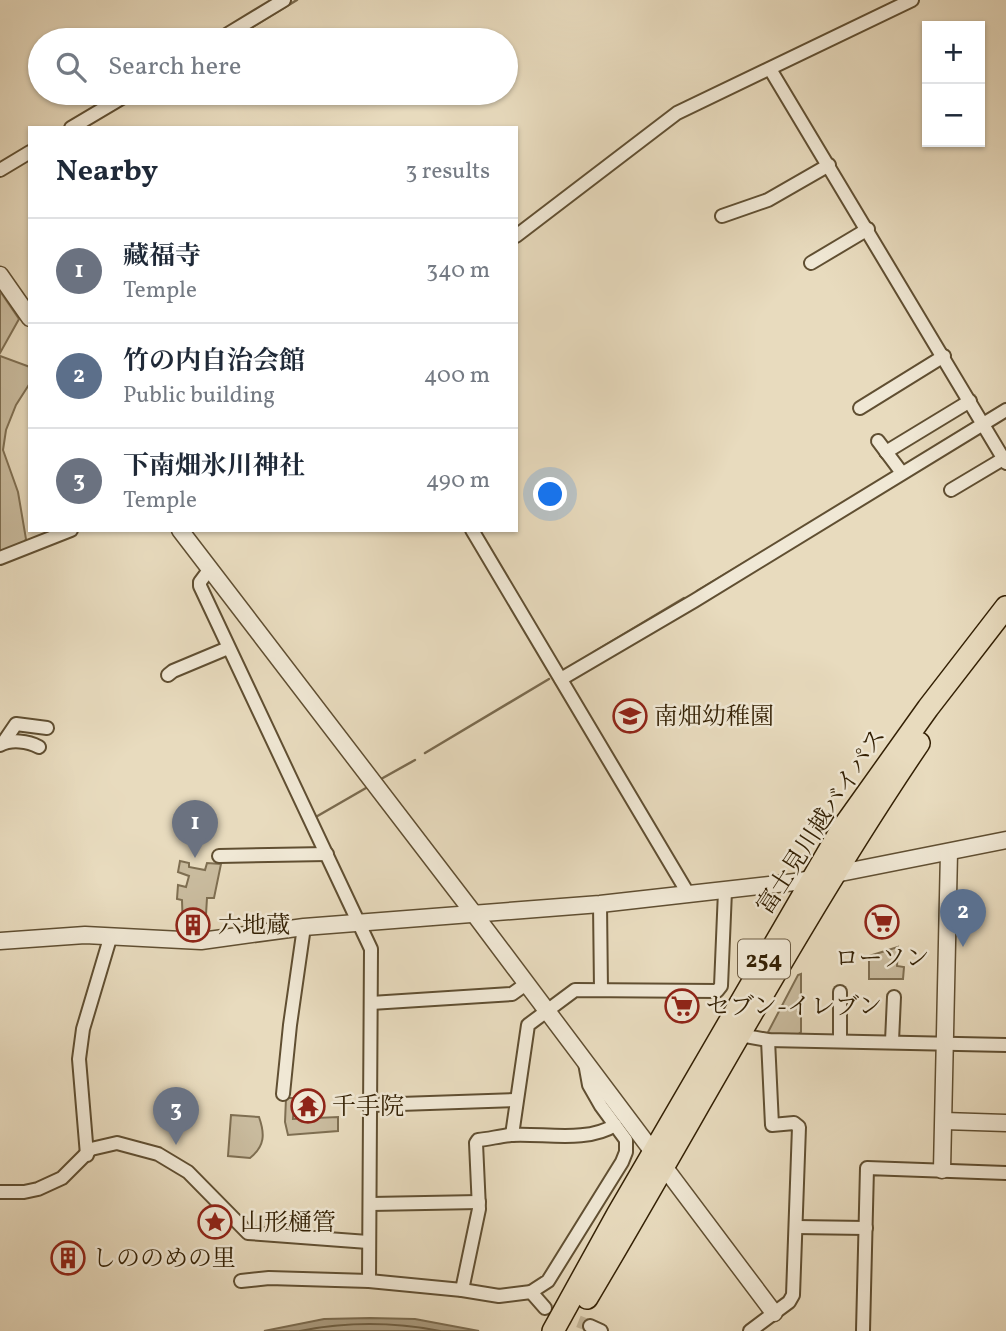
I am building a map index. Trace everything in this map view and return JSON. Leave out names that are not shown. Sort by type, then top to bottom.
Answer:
[{"type":"highway","name":"富士見川越バイパス","points":[[553,1331],[659,1159],[740,1035],[866,792],[1006,607]]},
{"type":"highway","name":"富士見川越バイパス","points":[[568,1331],[659,1159],[822,877],[933,723],[1006,631]]},
{"type":"street","points":[[238,28],[284,0]]},
{"type":"street","points":[[518,234],[677,113],[912,0]]},
{"type":"street","points":[[770,69],[1005,461],[951,490]]},
{"type":"street","points":[[74,126],[110,105]]},
{"type":"street","points":[[0,170],[28,153]]},
{"type":"street","points":[[722,216],[768,200],[829,165]]},
{"type":"street","points":[[811,263],[867,229]]},
{"type":"street","points":[[0,275],[28,315]]},
{"type":"street","points":[[860,408],[944,356]]},
{"type":"street","points":[[900,471],[882,447],[970,401]]},
{"type":"street","points":[[561,679],[694,601],[982,420],[1006,410]]},
{"type":"street","points":[[0,558],[66,532]]},
{"type":"street","points":[[181,532],[475,915],[774,1313]]},
{"type":"street","points":[[473,532],[689,895]]},
{"type":"street","points":[[209,570],[200,586],[371,949],[369,1281]]},
{"type":"street","points":[[167,675],[229,648]]},
{"type":"street","points":[[2,744],[16,724],[47,728]]},
{"type":"street","points":[[2,744],[13,741],[39,747]]},
{"type":"street","points":[[0,941],[111,935],[201,940],[304,927],[600,904],[725,891],[822,877],[1006,840]]},
{"type":"street","points":[[942,1170],[949,852]]},
{"type":"street","points":[[219,856],[327,854]]},
{"type":"street","points":[[512,1135],[526,1028],[545,1010],[575,990],[717,991],[721,986],[725,891]]},
{"type":"street","points":[[600,904],[601,990]]},
{"type":"street","points":[[283,1094],[304,927]]},
{"type":"street","points":[[87,1155],[79,1059],[83,1029],[111,935]]},
{"type":"street","points":[[371,1003],[512,994],[526,984]]},
{"type":"street","points":[[839,1041],[840,992]]},
{"type":"street","points":[[892,1041],[894,998]]},
{"type":"street","points":[[740,1035],[768,1040],[1006,1045]]},
{"type":"street","points":[[750,1331],[789,1301],[793,1294],[799,1127],[794,1123],[772,1125],[768,1040]]},
{"type":"street","points":[[241,1281],[269,1278],[369,1281],[499,1296],[531,1292],[548,1281],[626,1152],[626,1140],[601,1107],[589,1085],[584,1062]]},
{"type":"street","points":[[371,1105],[516,1100]]},
{"type":"street","points":[[944,1121],[1006,1123]]},
{"type":"street","points":[[462,1290],[478,1202],[478,1140],[512,1135],[575,1135],[605,1131],[615,1125]]},
{"type":"street","points":[[0,1192],[37,1189],[62,1178],[91,1149],[117,1143],[158,1154],[188,1172],[248,1233],[368,1242]]},
{"type":"street","points":[[863,1331],[867,1168],[1006,1173]]},
{"type":"street","points":[[371,1204],[478,1202]]},
{"type":"street","points":[[796,1227],[866,1228]]},
{"type":"street","points":[[531,1292],[545,1308]]},
{"type":"shaded area","points":[[0,291],[19,319],[0,353]]},
{"type":"shaded area","points":[[0,356],[28,366],[28,386],[16,405],[6,430],[3,450],[18,492],[26,539],[24,543],[0,552]]},
{"type":"shaded area","points":[[180,861],[189,863],[189,867],[205,870],[207,863],[221,864],[214,898],[207,898],[205,931],[183,932],[182,900],[177,899],[178,885],[186,887],[189,876],[178,872]]},
{"type":"shaded area","points":[[898,947],[897,966],[904,967],[903,979],[869,979],[869,956]]},
{"type":"shaded area","points":[[801,974],[801,1032],[796,1036],[766,1036],[798,975]]},
{"type":"shaded area","points":[[286,1098],[294,1098],[293,1119],[338,1117],[338,1131],[288,1135],[285,1122]]},
{"type":"shaded area","points":[[231,1115],[259,1117],[262,1129],[261,1144],[250,1158],[228,1156]]},
{"type":"water","points":[[324,1319],[415,1319],[479,1331],[264,1331]]},
{"type":"waterway","points":[[251,28],[297,0]]},
{"type":"waterway","points":[[982,417],[1006,403]]},
{"type":"waterway","points":[[937,445],[976,421]]},
{"type":"waterway","points":[[697,591],[749,560]]},
{"type":"waterway","points":[[594,652],[684,598]]},
{"type":"waterway","points":[[425,753],[549,679]]},
{"type":"waterway","points":[[381,779],[415,760]]},
{"type":"waterway","points":[[314,818],[366,788]]},
{"type":"tunnel","points":[[545,1308],[590,1326]]},
{"type":"place","name":"南畑幼稚園","points":[[630,716]]},
{"type":"place","name":"藏福寺","points":[[195,858]]},
{"type":"place","name":"ローソン","points":[[882,922]]},
{"type":"place","name":"六地蔵","points":[[193,925]]},
{"type":"place","name":"竹の内自治会館","points":[[963,947]]},
{"type":"place","name":"セブン-イレブン","points":[[682,1006]]},
{"type":"place","name":"千手院","points":[[308,1106]]},
{"type":"place","name":"下南畑氷川神社","points":[[176,1145]]},
{"type":"place","name":"山形樋管","points":[[215,1222]]},
{"type":"place","name":"しののめの里","points":[[68,1258]]}]
